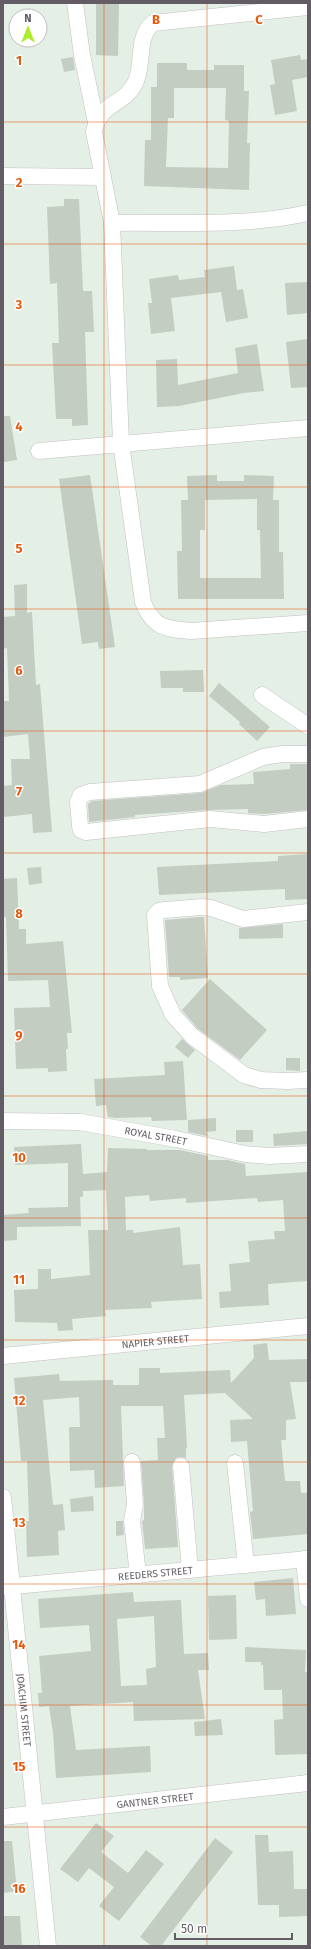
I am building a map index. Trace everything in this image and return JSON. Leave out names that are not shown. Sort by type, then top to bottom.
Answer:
[{"type":"street","points":[[75,3],[82,55],[96,122]]},
{"type":"street","points":[[308,7],[153,23],[145,32],[136,81],[127,94],[101,113],[96,122],[94,132],[112,223],[121,443],[143,602],[152,620],[159,626],[172,629],[191,630],[308,623]]},
{"type":"street","points":[[3,176],[103,177]]},
{"type":"street","points":[[112,223],[235,222],[268,220],[308,213]]},
{"type":"street","points":[[39,451],[308,428]]},
{"type":"street","points":[[262,695],[308,726]]},
{"type":"street","points":[[308,754],[282,754],[263,757],[200,784],[90,792],[81,795],[78,802],[80,826],[83,831],[86,832],[210,819],[264,824],[308,819]]},
{"type":"street","points":[[308,912],[243,919],[211,908],[202,907],[159,911],[154,915],[162,991],[172,1015],[192,1036],[244,1075],[261,1080],[287,1082],[308,1080]]},
{"type":"street","name":"ROYAL STREET","points":[[3,1120],[80,1122],[176,1139],[245,1154],[269,1156],[308,1154]]},
{"type":"street","name":"NAPIER STREET","points":[[3,1356],[308,1326]]},
{"type":"street","points":[[132,1462],[135,1504],[132,1521],[138,1575]]},
{"type":"street","points":[[236,1463],[246,1565]]},
{"type":"street","points":[[181,1466],[190,1570]]},
{"type":"street","name":"JOACHIM STREET","points":[[3,1497],[7,1587],[35,1814],[48,1946]]},
{"type":"street","points":[[306,1559],[308,1599]]},
{"type":"street","name":"REEDERS STREET","points":[[7,1587],[306,1559]]},
{"type":"street","name":"GANTNER STREET","points":[[3,1817],[308,1783]]},
{"type":"building","points":[[96,4],[119,4],[118,56],[96,55]]},
{"type":"building","points":[[300,55],[301,60],[308,59],[308,77],[292,80],[297,111],[275,115],[270,85],[275,84],[271,60]]},
{"type":"building","points":[[73,57],[75,70],[64,72],[61,59]]},
{"type":"building","points":[[157,63],[187,63],[187,70],[214,70],[214,65],[244,65],[244,91],[249,91],[247,143],[250,143],[249,190],[144,186],[145,140],[151,140],[151,87],[157,87]],"holes":[[[174,88],[226,88],[225,120],[229,121],[228,168],[166,167],[168,118],[174,118]]]},
{"type":"building","points":[[64,199],[79,199],[83,291],[92,291],[94,332],[85,332],[88,425],[72,426],[72,419],[56,419],[52,343],[59,343],[57,283],[50,284],[47,207],[64,206]]},
{"type":"building","points":[[234,266],[237,290],[243,289],[248,318],[226,322],[221,292],[171,298],[175,331],[151,334],[148,303],[152,303],[149,279],[178,275],[179,280],[205,277],[204,270]]},
{"type":"building","points":[[307,282],[308,313],[287,315],[285,283]]},
{"type":"building","points":[[308,339],[308,387],[291,388],[286,342]]},
{"type":"building","points":[[257,344],[264,391],[244,393],[179,406],[157,407],[156,360],[177,359],[178,385],[238,373],[235,348]]},
{"type":"building","points":[[3,416],[10,416],[17,460],[4,462]]},
{"type":"building","points":[[90,475],[115,647],[99,649],[98,642],[82,644],[59,479]]},
{"type":"building","points":[[217,475],[217,481],[244,481],[244,475],[274,476],[273,500],[279,500],[279,552],[283,552],[284,599],[178,599],[177,551],[182,551],[181,500],[188,500],[187,476]],"holes":[[[257,499],[257,530],[260,530],[261,578],[200,578],[200,530],[205,530],[205,500]]]},
{"type":"building","points":[[27,584],[27,613],[32,612],[36,685],[40,684],[52,832],[33,833],[32,814],[3,817],[3,786],[12,785],[11,759],[30,759],[28,734],[3,737],[3,701],[9,701],[7,648],[3,649],[3,617],[15,616],[14,585]]},
{"type":"building","points":[[203,670],[204,692],[183,692],[183,688],[161,688],[160,671]]},
{"type":"building","points":[[219,683],[270,727],[257,741],[239,724],[240,722],[209,696]]},
{"type":"building","points":[[290,764],[308,764],[308,810],[264,814],[248,813],[248,809],[209,810],[135,815],[135,817],[89,822],[88,804],[92,801],[201,793],[221,785],[254,784],[253,772],[290,769]]},
{"type":"building","points":[[308,854],[308,899],[285,900],[285,889],[159,895],[157,867],[278,861],[278,856]]},
{"type":"building","points":[[41,867],[42,883],[29,885],[27,868]]},
{"type":"building","points":[[17,878],[19,929],[26,929],[26,944],[63,941],[72,1033],[67,1033],[67,1071],[48,1072],[48,1068],[16,1069],[14,1008],[50,1007],[48,980],[8,981],[6,917],[3,917],[3,879]]},
{"type":"building","points":[[204,917],[208,978],[180,980],[180,977],[169,977],[165,920]]},
{"type":"building","points":[[283,924],[283,938],[239,939],[239,928]]},
{"type":"building","points":[[210,979],[267,1030],[240,1060],[198,1029],[182,1010]]},
{"type":"building","points":[[182,1039],[195,1050],[188,1058],[175,1047]]},
{"type":"building","points":[[286,1058],[300,1058],[300,1071],[286,1070]]},
{"type":"building","points":[[183,1061],[187,1120],[152,1121],[151,1117],[108,1117],[106,1105],[96,1106],[94,1079],[165,1075],[164,1062]]},
{"type":"building","points":[[216,1118],[216,1131],[206,1132],[207,1136],[188,1132],[188,1120]]},
{"type":"building","points":[[236,1130],[253,1130],[253,1142],[236,1142]]},
{"type":"building","points":[[308,1131],[308,1144],[274,1146],[273,1134]]},
{"type":"building","points":[[81,1144],[83,1174],[107,1172],[108,1148],[180,1150],[208,1156],[208,1160],[227,1160],[245,1164],[246,1176],[308,1172],[308,1281],[268,1284],[269,1305],[220,1308],[219,1292],[231,1291],[229,1264],[250,1262],[248,1241],[275,1239],[274,1231],[285,1231],[283,1200],[258,1202],[257,1198],[186,1203],[186,1198],[150,1201],[149,1195],[125,1197],[126,1230],[133,1230],[133,1233],[180,1227],[183,1265],[200,1264],[202,1299],[151,1302],[152,1308],[105,1310],[106,1316],[72,1319],[73,1330],[58,1331],[57,1323],[15,1322],[14,1290],[38,1289],[38,1269],[51,1269],[51,1279],[90,1275],[88,1230],[108,1230],[106,1190],[83,1191],[83,1197],[80,1197],[81,1226],[17,1227],[17,1240],[4,1241],[3,1215],[29,1213],[28,1208],[68,1207],[68,1163],[15,1165],[14,1147]]},
{"type":"building","points":[[267,1343],[269,1360],[308,1359],[308,1382],[290,1382],[296,1419],[286,1420],[286,1440],[281,1440],[285,1481],[300,1481],[301,1493],[308,1493],[308,1534],[253,1539],[250,1512],[253,1511],[247,1441],[231,1442],[230,1420],[253,1419],[225,1393],[184,1395],[187,1448],[186,1458],[176,1458],[172,1466],[178,1547],[145,1549],[142,1521],[144,1520],[144,1503],[141,1461],[158,1460],[157,1438],[165,1438],[163,1406],[121,1406],[124,1486],[95,1488],[94,1470],[70,1471],[69,1427],[80,1427],[79,1397],[43,1400],[53,1505],[63,1504],[65,1530],[58,1531],[59,1555],[27,1557],[26,1521],[29,1521],[27,1461],[21,1461],[14,1378],[59,1374],[60,1381],[113,1380],[113,1385],[139,1385],[139,1368],[160,1368],[160,1373],[230,1370],[231,1383],[254,1358],[253,1345]]},
{"type":"building","points":[[93,1496],[94,1511],[71,1512],[70,1499]]},
{"type":"building","points":[[116,1521],[123,1521],[124,1535],[116,1536]]},
{"type":"building","points":[[293,1578],[296,1614],[266,1616],[265,1599],[256,1600],[254,1582]]},
{"type":"building","points":[[133,1592],[134,1602],[181,1600],[184,1654],[208,1653],[209,1670],[198,1670],[205,1719],[134,1721],[133,1702],[70,1706],[76,1750],[150,1746],[151,1772],[56,1778],[53,1733],[49,1706],[39,1707],[38,1693],[42,1693],[39,1656],[91,1651],[89,1625],[40,1628],[38,1599]],"holes":[[[154,1616],[156,1667],[146,1669],[147,1685],[121,1686],[117,1619]]]},
{"type":"building","points":[[236,1595],[237,1639],[209,1640],[208,1596]]},
{"type":"building","points":[[245,1647],[306,1650],[305,1672],[308,1672],[308,1754],[275,1755],[274,1720],[283,1719],[282,1690],[264,1690],[263,1665],[261,1665],[261,1662],[245,1662]]},
{"type":"building","points":[[221,1719],[223,1735],[195,1736],[194,1722]]},
{"type":"building","points":[[96,1823],[114,1836],[101,1852],[128,1873],[146,1850],[164,1864],[119,1921],[99,1906],[114,1887],[89,1868],[78,1882],[60,1869]]},
{"type":"building","points":[[255,1835],[268,1835],[269,1852],[293,1851],[294,1889],[308,1889],[308,1916],[279,1917],[279,1905],[258,1905]]},
{"type":"building","points":[[215,1838],[233,1852],[161,1946],[152,1946],[140,1937]]},
{"type":"building","points":[[3,1841],[12,1841],[17,1891],[3,1893]]},
{"type":"building","points":[[3,1916],[20,1916],[22,1946],[3,1946]]}]
